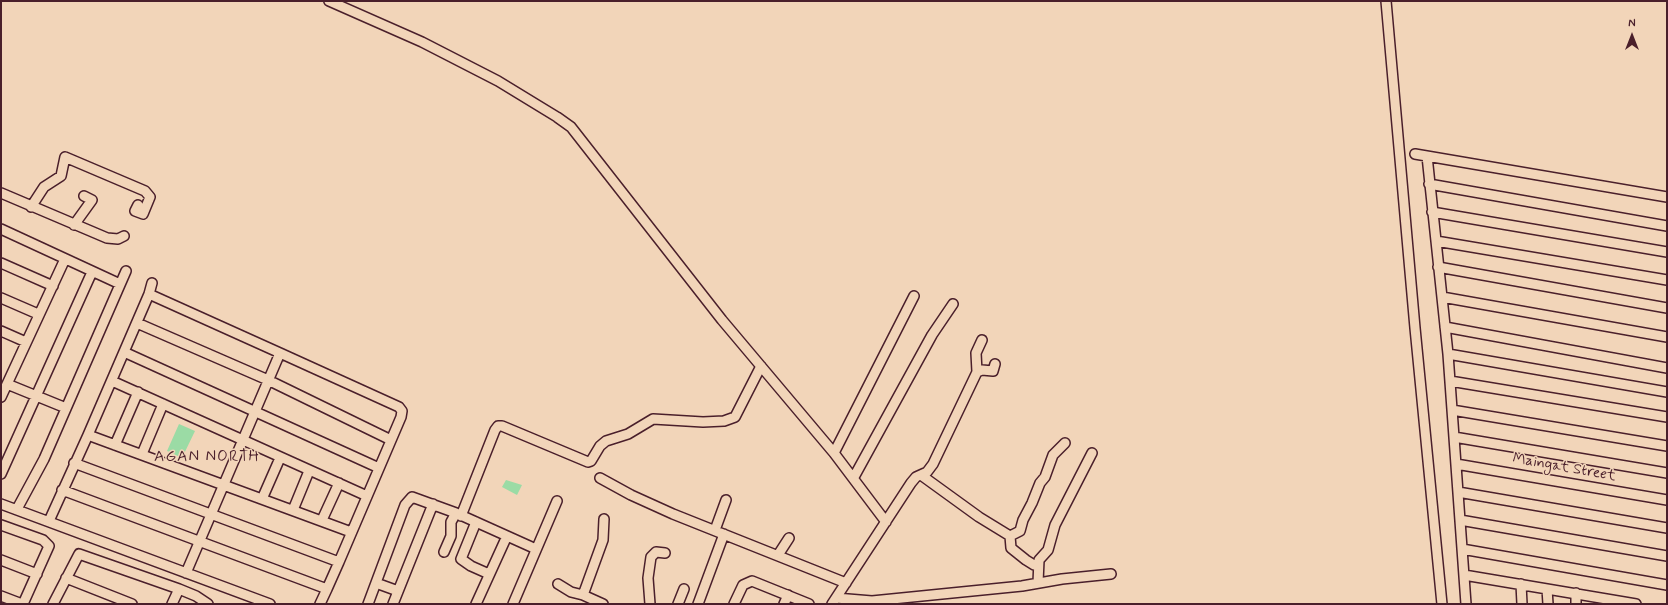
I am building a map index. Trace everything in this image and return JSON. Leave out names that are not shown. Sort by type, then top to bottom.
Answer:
[{"type":"street","points":[[329,1],[422,42],[498,81],[557,117],[571,128],[722,320],[854,477],[886,522]]},
{"type":"street","points":[[1386,1],[1414,320],[1442,604]]},
{"type":"street","points":[[1415,154],[1667,197]]},
{"type":"street","points":[[1427,156],[1448,354],[1466,604]]},
{"type":"street","points":[[32,207],[44,187],[61,176],[65,157],[144,191],[150,197],[143,214],[135,212],[138,206]]},
{"type":"street","points":[[1430,184],[1667,226]]},
{"type":"street","points":[[1,193],[107,238],[119,236]]},
{"type":"street","points":[[74,225],[92,200],[84,196]]},
{"type":"street","points":[[1432,212],[1667,252]]},
{"type":"street","points":[[1,229],[120,284]]},
{"type":"street","points":[[1436,241],[1667,280]]},
{"type":"street","points":[[1,397],[38,314],[65,259]]},
{"type":"street","points":[[1,263],[53,286]]},
{"type":"street","points":[[1438,267],[1667,308]]},
{"type":"street","points":[[18,509],[44,459],[126,271]]},
{"type":"street","points":[[1,474],[92,272]]},
{"type":"street","points":[[48,521],[112,381],[149,294],[152,283]]},
{"type":"street","points":[[149,294],[399,407],[402,414],[320,604]]},
{"type":"street","points":[[834,453],[914,296]]},
{"type":"street","points":[[1442,297],[1667,337]]},
{"type":"street","points":[[1,298],[38,314]]},
{"type":"street","points":[[854,477],[932,335],[953,304]]},
{"type":"street","points":[[137,323],[268,380],[391,440]]},
{"type":"street","points":[[1445,327],[1667,368]]},
{"type":"street","points":[[1,331],[26,342]]},
{"type":"street","points":[[834,601],[911,483],[927,472],[934,464],[977,372],[976,353],[982,340]]},
{"type":"street","points":[[124,352],[379,468]]},
{"type":"street","points":[[186,573],[198,542],[244,440],[280,354]]},
{"type":"street","points":[[1448,354],[1667,392]]},
{"type":"street","points":[[977,372],[982,370],[993,371],[995,364]]},
{"type":"street","points":[[444,552],[451,536],[451,522],[458,515],[498,426],[502,426],[588,462],[600,446],[606,441],[628,434],[653,419],[703,422],[724,421],[735,417],[761,366]]},
{"type":"street","points":[[112,381],[367,496]]},
{"type":"street","points":[[1450,381],[1667,416]]},
{"type":"street","points":[[7,384],[66,408]]},
{"type":"street","points":[[115,445],[138,392]]},
{"type":"street","points":[[142,454],[163,404]]},
{"type":"street","points":[[1452,410],[1667,446]]},
{"type":"street","points":[[88,435],[322,520],[351,532]]},
{"type":"street","points":[[1454,438],[1667,473]]},
{"type":"street","points":[[1010,536],[1020,531],[1023,520],[1045,477],[1054,454],[1065,443]]},
{"type":"street","points":[[1038,583],[1038,564],[1041,556],[1048,550],[1055,525],[1092,452]]},
{"type":"street","points":[[262,499],[280,458]]},
{"type":"street","points":[[74,463],[339,562]]},
{"type":"street","name":"Maingat Street","points":[[1456,464],[1667,500]]},
{"type":"street","points":[[293,510],[309,471]]},
{"type":"street","points":[[921,475],[979,517],[1010,536]]},
{"type":"street","points":[[600,478],[631,495],[846,583]]},
{"type":"street","points":[[322,520],[339,484]]},
{"type":"street","points":[[62,490],[327,589]]},
{"type":"street","points":[[1458,492],[1667,528]]},
{"type":"street","points":[[368,604],[388,548],[409,499],[414,497],[476,522],[536,549]]},
{"type":"street","points":[[698,604],[719,532],[726,500]]},
{"type":"street","points":[[513,604],[557,501]]},
{"type":"street","points":[[1,504],[18,509],[186,573],[212,581],[260,602],[270,604]]},
{"type":"street","points":[[393,604],[433,504]]},
{"type":"street","points":[[583,596],[603,540],[604,519]]},
{"type":"street","points":[[1460,520],[1667,556]]},
{"type":"street","points":[[476,522],[461,559],[489,574]]},
{"type":"street","points":[[1,525],[46,542],[48,549],[22,604],[1,596]]},
{"type":"street","points":[[476,604],[507,536]]},
{"type":"street","points":[[1010,536],[1011,548],[1034,565],[1038,564]]},
{"type":"street","points":[[778,555],[789,538]]},
{"type":"street","points":[[1462,549],[1667,585]]},
{"type":"street","points":[[650,604],[648,578],[651,557],[656,552],[665,553]]},
{"type":"street","points":[[53,604],[77,555],[82,554],[179,589],[196,596],[208,604]]},
{"type":"street","points":[[1,560],[37,574]]},
{"type":"street","points":[[834,601],[872,601],[1022,586],[1111,574]]},
{"type":"street","points":[[1464,575],[1576,593],[1604,601],[1633,604]]},
{"type":"street","points":[[66,578],[132,604]]},
{"type":"street","points":[[734,604],[738,591],[743,585],[750,581],[809,604]]},
{"type":"street","points":[[376,582],[398,591]]},
{"type":"street","points":[[558,584],[571,592],[603,604]]},
{"type":"street","points":[[1521,584],[1522,604]]},
{"type":"street","points":[[1548,588],[1548,604]]},
{"type":"street","points":[[172,604],[179,589]]},
{"type":"street","points":[[678,604],[684,589]]},
{"type":"street","points":[[1576,593],[1576,604]]},
{"type":"street","points":[[784,604],[788,595]]},
{"type":"green space","points":[[179,424],[195,431],[182,458],[167,451]]},
{"type":"green space","points":[[506,480],[522,485],[517,495],[502,487]]},
{"type":"district","name":"AGAN NORTH","points":[[207,458]]}]
